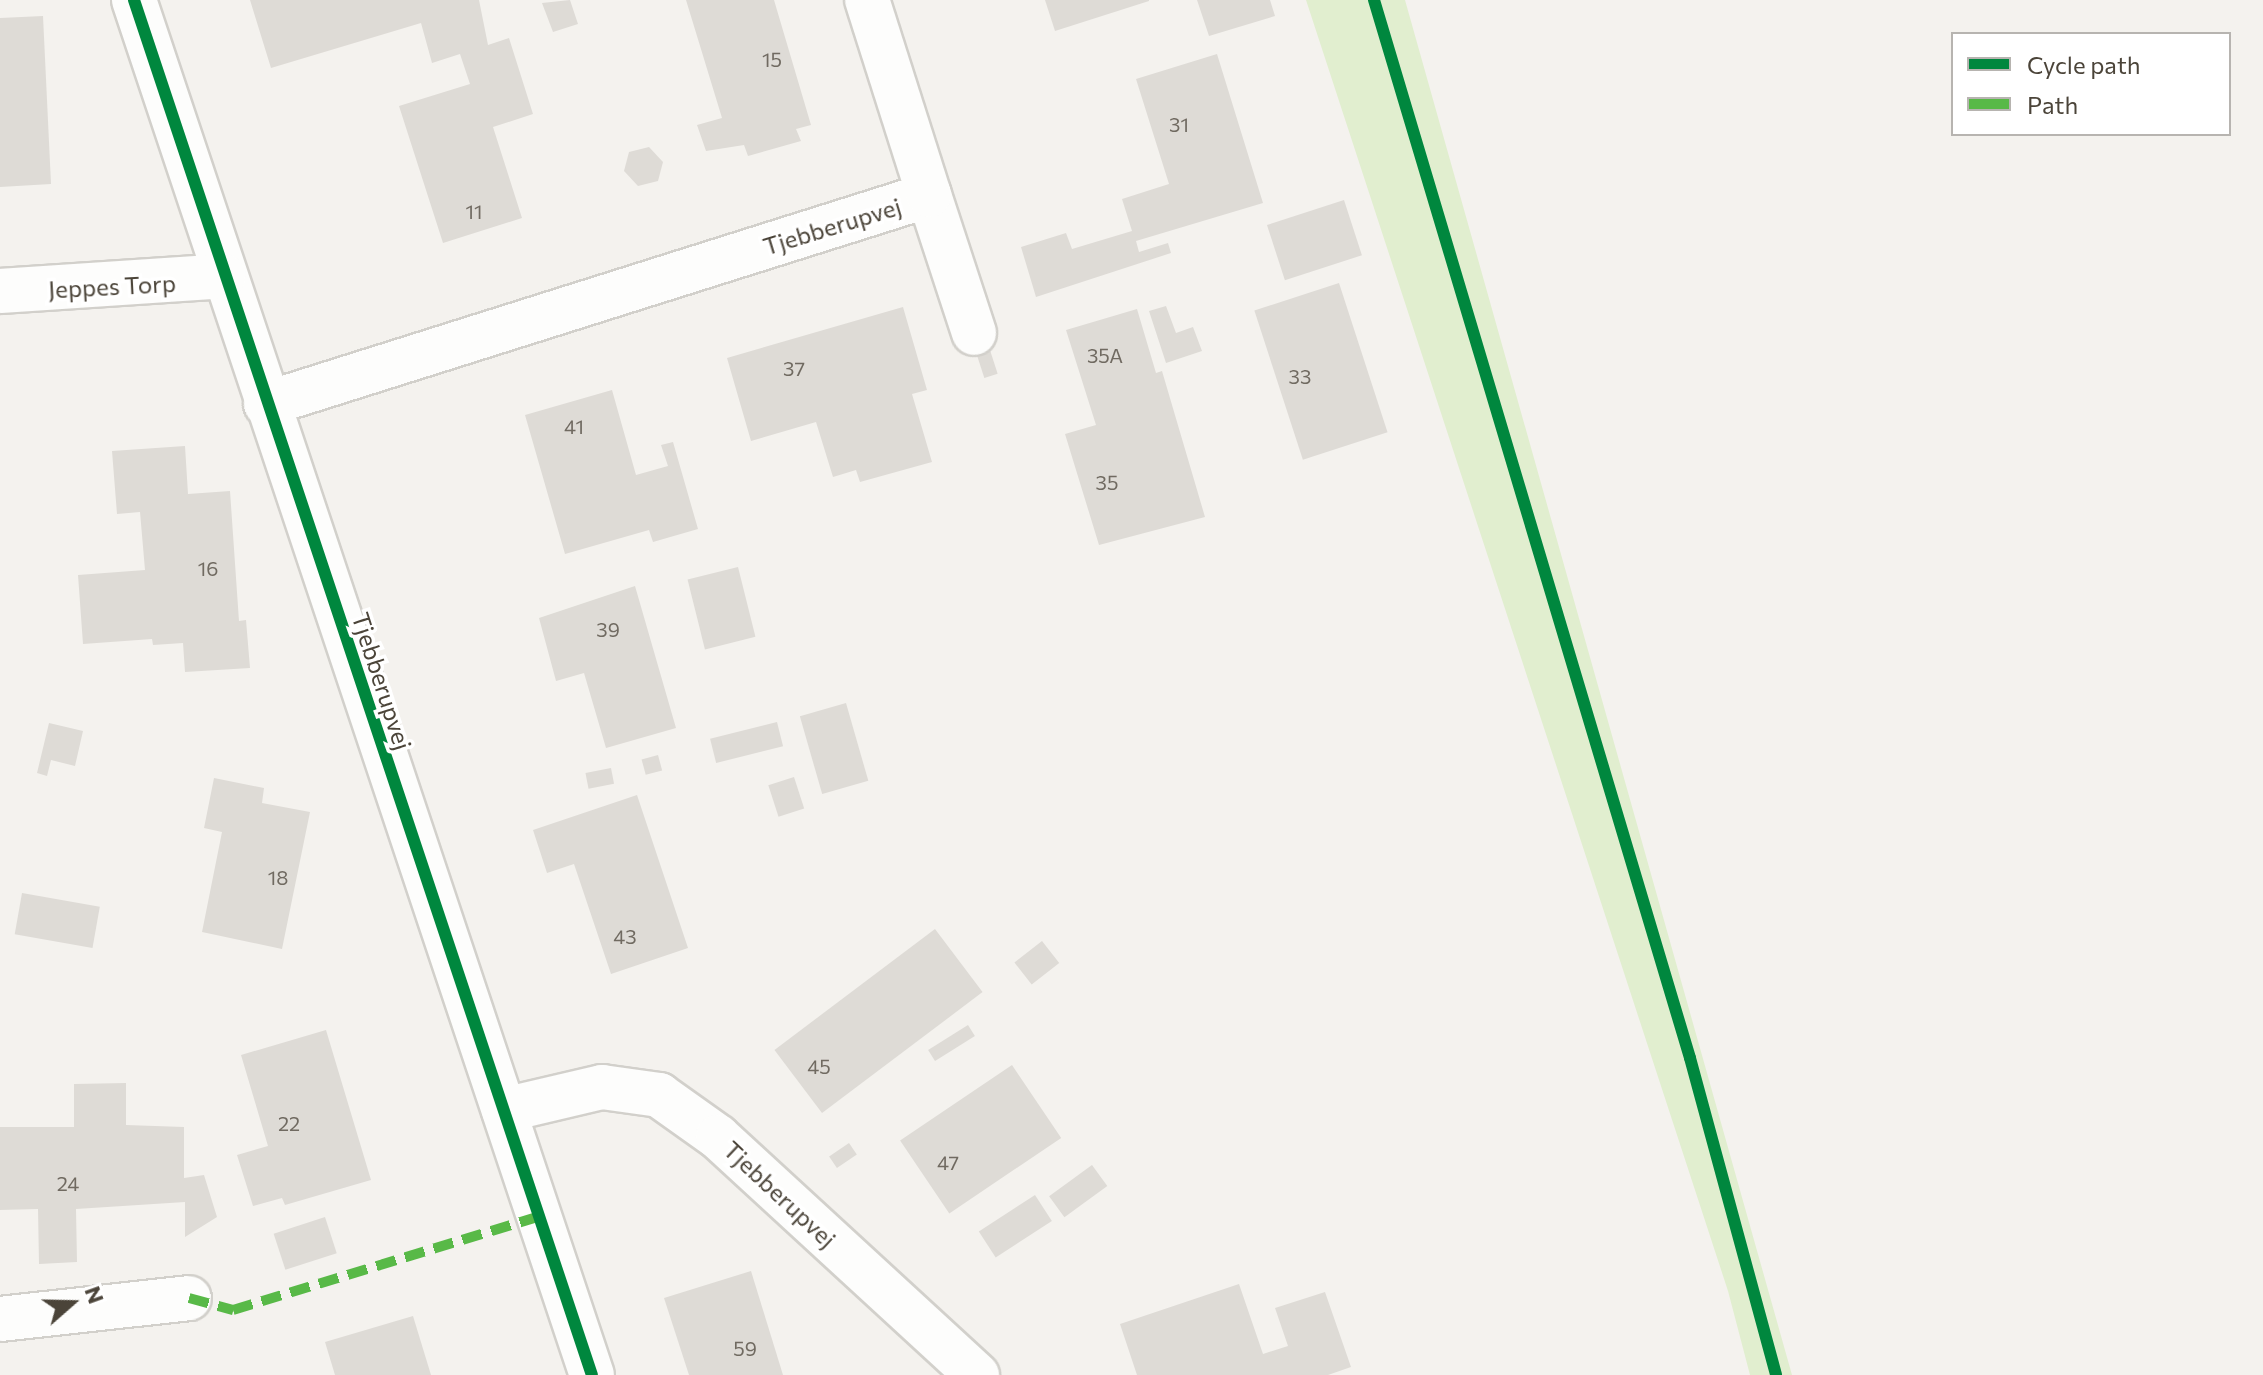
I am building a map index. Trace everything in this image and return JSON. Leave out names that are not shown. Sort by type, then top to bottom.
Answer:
[{"type":"street","name":"Tjebberupvej","points":[[134,0],[223,276],[592,1375]]},
{"type":"street","name":"Tjebberupvej","points":[[266,404],[929,195],[867,0]]},
{"type":"street","points":[[929,195],[974,333]]},
{"type":"street","name":"Jeppes Torp","points":[[0,291],[223,276]]},
{"type":"street","name":"Tjebberupvej","points":[[504,1110],[602,1087],[659,1095],[718,1137],[977,1375]]},
{"type":"street","points":[[0,1319],[189,1298]]},
{"type":"green space","points":[[1306,0],[1405,0],[1792,1375],[1750,1375],[1728,1291]]},
{"type":"building","points":[[250,0],[479,0],[488,45],[509,38],[533,114],[493,127],[522,218],[443,243],[399,106],[470,84],[460,54],[432,63],[421,23],[271,68]]},
{"type":"building","points":[[570,0],[578,24],[553,32],[542,3]]},
{"type":"building","points":[[686,0],[774,0],[811,125],[796,129],[801,141],[748,156],[744,145],[706,151],[697,125],[722,118]]},
{"type":"building","points":[[1045,0],[1149,0],[1149,1],[1055,31]]},
{"type":"building","points":[[1197,0],[1270,0],[1275,16],[1209,36]]},
{"type":"building","points":[[43,16],[51,184],[0,187],[0,18]]},
{"type":"building","points":[[1217,54],[1263,203],[1136,241],[1139,252],[1168,243],[1171,253],[1036,297],[1021,247],[1066,233],[1072,249],[1132,231],[1122,199],[1169,184],[1136,79]]},
{"type":"building","points":[[649,147],[663,162],[658,181],[638,186],[624,171],[629,152]]},
{"type":"building","points":[[1344,200],[1362,255],[1285,280],[1267,225]]},
{"type":"building","points":[[1339,283],[1388,432],[1303,460],[1254,311]]},
{"type":"building","points":[[1166,306],[1176,333],[1193,327],[1202,351],[1166,363],[1149,311]]},
{"type":"building","points":[[903,307],[927,390],[912,394],[932,462],[860,482],[856,470],[833,477],[816,422],[751,441],[727,358]]},
{"type":"building","points":[[1137,309],[1156,373],[1162,371],[1205,517],[1099,545],[1065,434],[1096,425],[1066,330]]},
{"type":"building","points":[[989,347],[998,374],[984,378],[976,351]]},
{"type":"building","points":[[612,390],[636,475],[668,466],[661,445],[673,442],[698,529],[653,542],[649,530],[565,554],[525,415]]},
{"type":"building","points":[[185,446],[188,494],[230,491],[239,621],[246,620],[250,668],[185,672],[183,643],[153,645],[152,639],[83,644],[78,575],[145,570],[140,512],[117,514],[112,451]]},
{"type":"building","points":[[738,567],[755,637],[705,649],[688,580]]},
{"type":"building","points":[[635,586],[676,728],[606,748],[584,673],[556,681],[539,618]]},
{"type":"building","points":[[846,703],[868,781],[822,794],[800,716]]},
{"type":"building","points":[[777,722],[783,746],[716,763],[710,739]]},
{"type":"building","points":[[49,723],[83,731],[75,766],[51,760],[47,776],[37,773]]},
{"type":"building","points":[[658,755],[662,770],[646,775],[642,759]]},
{"type":"building","points":[[611,768],[614,784],[589,789],[585,773]]},
{"type":"building","points":[[794,777],[804,808],[779,817],[768,785]]},
{"type":"building","points":[[214,778],[264,788],[262,803],[310,812],[282,949],[202,932],[222,832],[204,828]]},
{"type":"building","points":[[637,795],[688,948],[611,974],[574,864],[547,873],[533,830]]},
{"type":"building","points":[[22,893],[100,907],[93,948],[15,934]]},
{"type":"building","points":[[935,929],[983,992],[822,1113],[774,1050]]},
{"type":"building","points":[[1042,941],[1059,963],[1032,985],[1014,963]]},
{"type":"building","points":[[968,1025],[975,1036],[935,1061],[928,1050]]},
{"type":"building","points":[[326,1030],[371,1180],[285,1205],[282,1198],[253,1206],[237,1155],[268,1146],[241,1055]]},
{"type":"building","points":[[1012,1065],[1061,1138],[949,1213],[900,1140]]},
{"type":"building","points":[[126,1083],[126,1125],[184,1127],[184,1178],[204,1175],[217,1217],[185,1237],[185,1202],[76,1209],[77,1262],[39,1264],[38,1209],[0,1210],[0,1127],[74,1127],[74,1084]]},
{"type":"building","points":[[849,1143],[857,1155],[837,1168],[829,1156]]},
{"type":"building","points":[[1092,1165],[1107,1186],[1064,1217],[1049,1196]]},
{"type":"building","points":[[1035,1195],[1052,1221],[996,1257],[979,1231]]},
{"type":"building","points":[[325,1217],[337,1253],[285,1270],[274,1234]]},
{"type":"building","points":[[751,1271],[783,1375],[689,1375],[664,1298]]},
{"type":"building","points":[[1239,1284],[1263,1354],[1288,1346],[1275,1308],[1325,1292],[1351,1367],[1328,1375],[1137,1375],[1120,1324]]},
{"type":"building","points":[[413,1316],[431,1375],[335,1375],[325,1342]]},
{"type":"marked path","points":[[189,1298],[233,1310],[541,1216]]},
{"type":"cycle path","points":[[134,0],[592,1375]]},
{"type":"cycle path","points":[[1374,0],[1690,1058],[1776,1375]]}]
